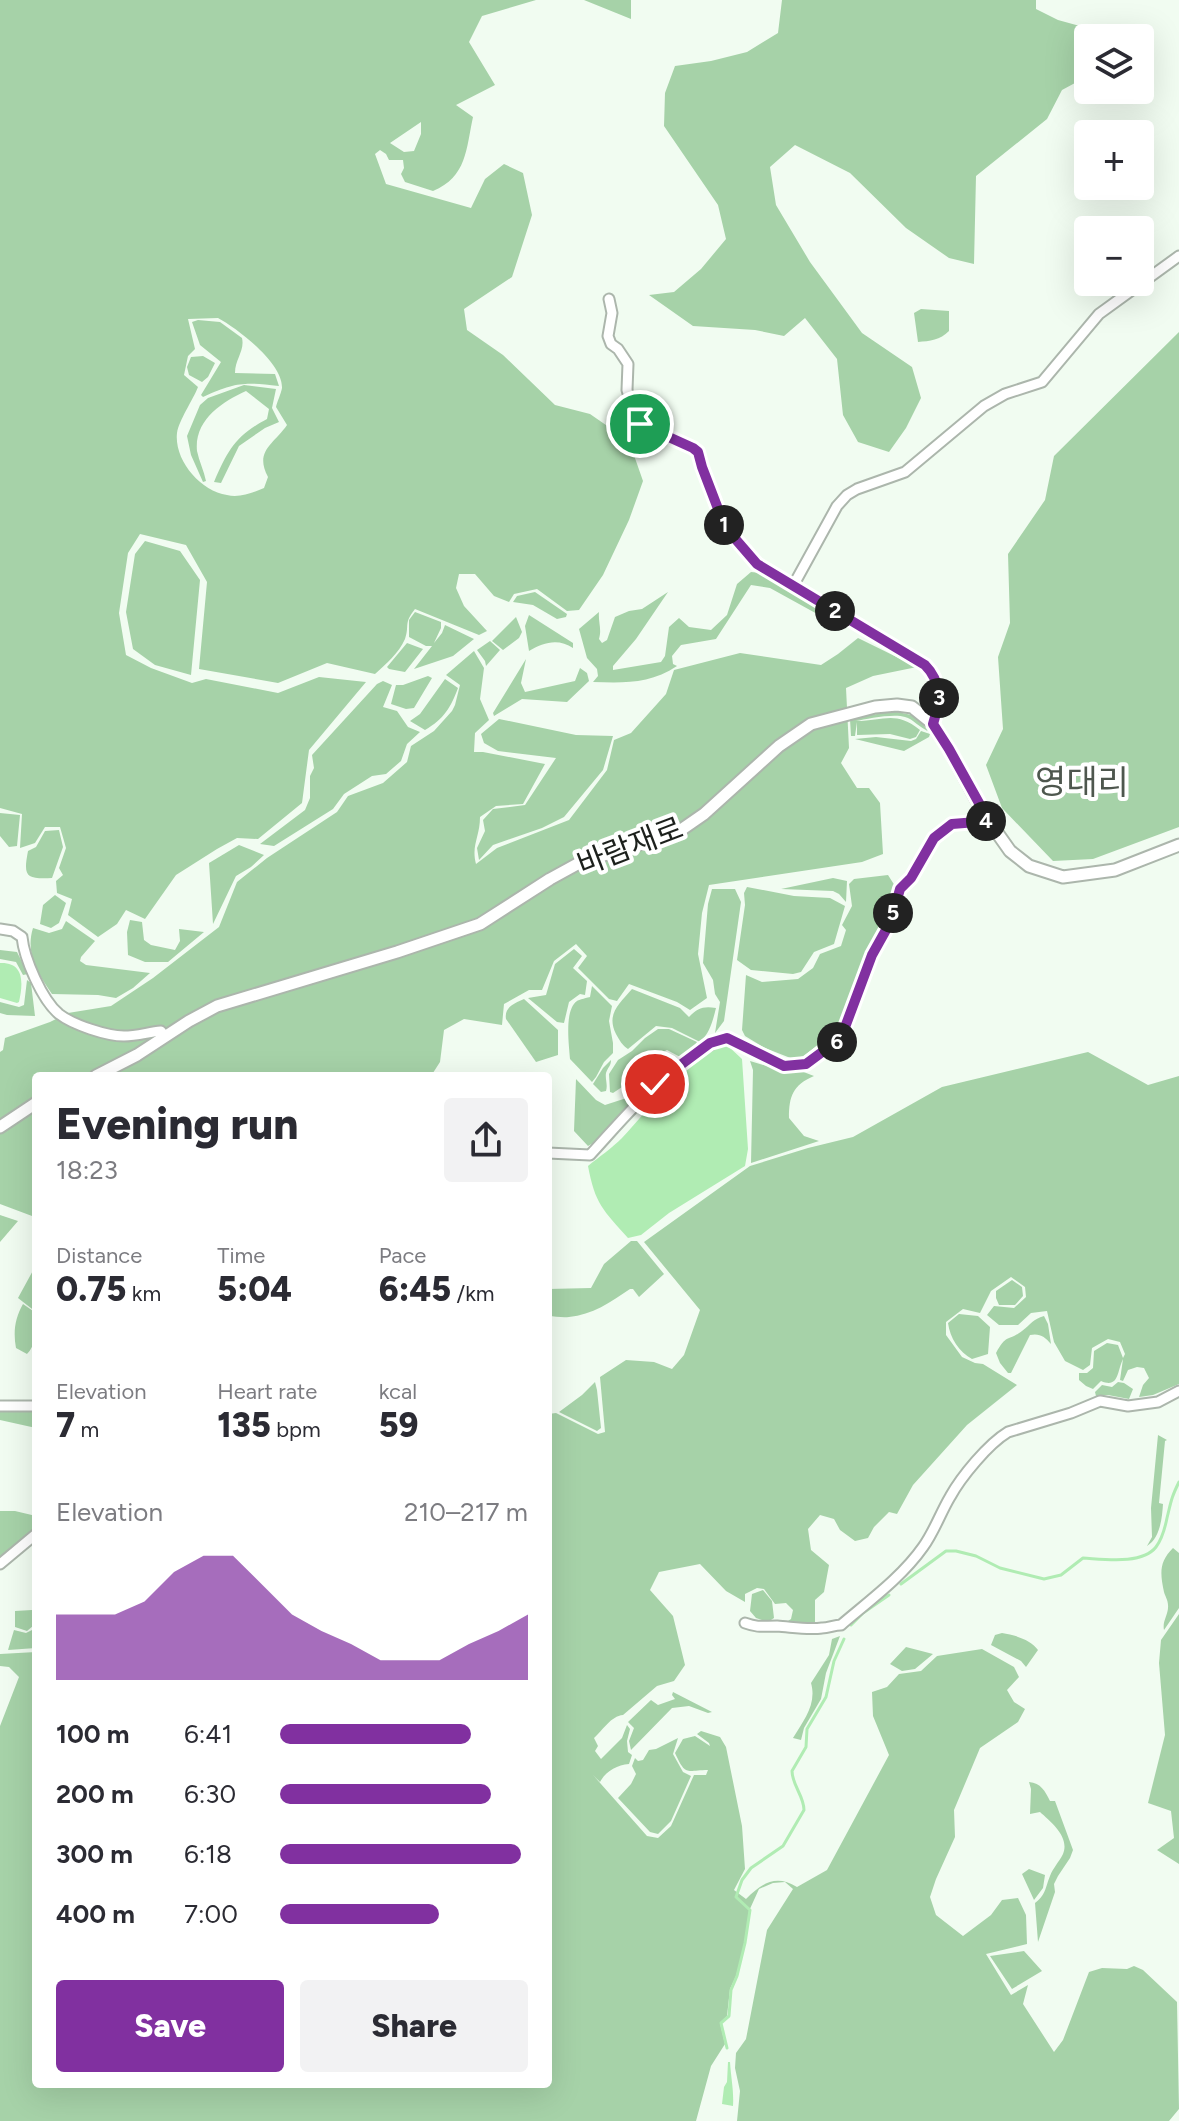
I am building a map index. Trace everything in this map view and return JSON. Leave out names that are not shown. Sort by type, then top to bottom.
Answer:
[{"type":"street","points":[[793,586],[837,506],[847,495],[905,472],[984,406],[1005,394],[1042,382],[1099,314],[1179,256]]},
{"type":"street","points":[[609,299],[612,313],[608,336],[628,364],[627,390],[640,424],[698,452],[725,527],[757,564],[925,665],[937,680],[939,704],[933,724]]},
{"type":"street","name":"바람재로","points":[[104,1072],[217,1006],[480,924],[581,862],[678,832],[704,814],[779,746],[811,724],[875,707],[912,707],[933,724],[989,821],[1010,851],[1029,866],[1063,877],[1115,870],[1179,845]]},
{"type":"street","points":[[552,1153],[590,1155],[655,1084],[710,1043],[727,1038],[784,1066],[806,1064],[841,1038],[872,955],[891,921],[900,889],[911,878],[934,838],[952,824],[989,821]]},
{"type":"street","points":[[0,929],[13,931],[22,937],[30,971],[60,1015],[109,1034],[126,1036],[161,1031],[165,1036]]},
{"type":"street","points":[[0,1127],[32,1106]]},
{"type":"street","points":[[745,1623],[760,1628],[825,1628],[841,1625],[898,1575],[923,1548],[962,1479],[999,1438],[1008,1432],[1100,1401],[1128,1406],[1158,1402],[1179,1391]]},
{"type":"street","points":[[0,1406],[32,1406]]},
{"type":"street","points":[[0,1564],[32,1537]]},
{"type":"shaded area","points":[[0,0],[536,0],[482,16],[469,42],[495,85],[456,105],[473,117],[463,161],[453,178],[433,191],[405,182],[401,174],[403,160],[389,160],[380,150],[375,154],[386,184],[471,208],[485,179],[504,164],[523,173],[532,215],[512,277],[464,309],[467,330],[503,355],[555,405],[590,414],[629,441],[643,481],[603,575],[579,610],[567,611],[537,589],[514,594],[509,602],[494,596],[475,574],[459,574],[456,588],[464,606],[487,631],[479,635],[415,609],[402,644],[375,674],[327,663],[278,683],[199,669],[207,582],[186,545],[140,534],[128,553],[119,613],[126,655],[192,683],[206,679],[278,693],[319,677],[366,682],[309,750],[302,803],[258,839],[237,838],[176,875],[145,919],[126,910],[117,924],[98,937],[68,915],[72,899],[57,893],[56,881],[63,875],[59,868],[66,848],[60,827],[45,827],[35,843],[20,848],[22,814],[0,808]],"holes":[[[421,122],[421,134],[414,151],[404,152],[390,143]],[[218,318],[247,338],[275,368],[282,388],[276,407],[287,425],[264,454],[268,477],[264,488],[232,496],[217,492],[199,481],[184,463],[177,443],[178,428],[198,387],[184,375],[188,356],[195,349],[188,319]]]},
{"type":"shaded area","points":[[584,0],[631,0],[631,19]]},
{"type":"shaded area","points":[[782,0],[1036,0],[1036,9],[1074,24],[1074,84],[1062,90],[1047,119],[976,176],[974,264],[949,258],[906,228],[850,173],[795,145],[770,167],[776,205],[810,262],[862,333],[912,367],[921,398],[889,452],[858,442],[843,415],[837,359],[805,318],[784,336],[755,330],[693,326],[649,295],[674,292],[701,269],[726,239],[718,205],[664,126],[665,93],[675,66],[747,52],[778,33]]},
{"type":"shaded area","points":[[921,309],[949,311],[949,331],[938,338],[918,342],[914,313]]},
{"type":"shaded area","points":[[192,322],[220,322],[242,338],[235,373],[275,374],[279,386],[240,384],[203,397],[201,395],[221,362],[200,345]]},
{"type":"shaded area","points":[[1179,332],[1179,827],[1093,859],[1053,861],[1002,808],[986,765],[1003,729],[998,657],[1010,623],[1008,554],[1045,500],[1054,456]]},
{"type":"shaded area","points":[[203,356],[215,363],[202,382],[189,375],[187,367],[191,357]]},
{"type":"shaded area","points":[[244,385],[276,389],[272,408],[279,422],[239,446],[221,483],[214,482],[234,445],[267,419],[269,409],[246,391],[219,407],[205,421],[197,440],[206,481],[203,482],[191,455],[187,436],[200,405],[208,398]]},
{"type":"shaded area","points":[[145,541],[180,551],[200,580],[191,675],[155,665],[133,649],[126,612],[135,554]]},
{"type":"shaded area","points":[[751,572],[761,573],[831,615],[819,615],[770,588],[751,585],[716,639],[681,645],[672,656],[673,664],[677,666],[647,679],[593,682],[598,676],[597,669],[587,658],[579,629],[599,612],[599,639],[602,643],[607,640],[615,617],[642,609],[668,592],[613,670],[661,662],[665,656],[669,627],[679,618],[689,627],[711,630],[727,615],[737,584]]},
{"type":"shaded area","points":[[535,592],[567,614],[566,617],[557,619],[533,605],[513,602],[517,596]]},
{"type":"shaded area","points":[[415,612],[441,622],[434,643],[445,625],[474,639],[453,656],[414,669],[432,646],[409,637],[409,620]]},
{"type":"shaded area","points":[[529,615],[573,643],[573,648],[551,642],[529,651],[525,626]]},
{"type":"shaded area","points":[[516,617],[522,632],[503,650],[492,641]]},
{"type":"shaded area","points":[[858,638],[917,667],[873,676],[846,688],[849,748],[841,763],[857,788],[869,788],[880,803],[883,854],[862,862],[709,885],[702,913],[698,954],[707,998],[690,1010],[629,984],[617,1001],[609,999],[578,968],[587,956],[576,944],[554,961],[542,990],[529,990],[504,1004],[502,1025],[464,1019],[444,1030],[440,1062],[434,1072],[32,1072],[32,1216],[0,1204],[0,1052],[5,1038],[68,1013],[111,1006],[219,927],[237,882],[267,858],[337,812],[348,796],[383,783],[407,762],[411,746],[434,731],[452,711],[460,685],[446,675],[474,651],[484,668],[480,699],[489,720],[475,733],[474,752],[545,764],[523,804],[496,806],[480,817],[476,864],[497,848],[569,820],[607,770],[614,740],[631,733],[666,694],[674,670],[740,653],[821,665]]},
{"type":"shaded area","points":[[490,641],[500,650],[486,666],[477,650]]},
{"type":"shaded area","points":[[407,643],[423,649],[405,672],[389,669],[387,667]]},
{"type":"shaded area","points":[[526,659],[521,683],[525,692],[575,681],[580,668],[587,673],[589,681],[567,702],[522,699],[494,716]]},
{"type":"shaded area","points":[[428,676],[432,678],[414,708],[391,704],[396,685]]},
{"type":"shaded area","points":[[445,679],[458,688],[442,717],[425,730],[410,721],[420,714]]},
{"type":"shaded area","points":[[383,681],[392,685],[383,707],[397,711],[408,727],[420,732],[407,744],[401,761],[386,774],[372,776],[344,794],[333,809],[274,846],[260,844],[305,810],[314,768],[312,755]]},
{"type":"shaded area","points":[[893,711],[916,716],[928,731],[908,718],[887,716],[856,721],[896,718],[920,730],[916,737],[910,739],[890,734],[857,735],[857,722],[855,736],[851,736],[850,719]]},
{"type":"shaded area","points":[[499,719],[576,735],[613,736],[603,770],[564,817],[493,845],[479,860],[477,848],[485,831],[483,820],[493,809],[525,805],[556,758],[498,751],[484,743],[481,734]]},
{"type":"shaded area","points":[[921,731],[930,734],[929,737],[904,751],[855,739],[876,737],[911,741]]},
{"type":"shaded area","points":[[0,813],[20,815],[17,846],[9,847],[0,836]]},
{"type":"shaded area","points":[[59,830],[63,847],[52,878],[28,875],[28,851],[36,847],[45,831]]},
{"type":"shaded area","points":[[239,845],[264,855],[236,876],[213,924],[209,863]]},
{"type":"shaded area","points":[[888,875],[895,886],[885,921],[861,964],[842,1025],[804,1056],[793,1059],[745,1036],[742,1030],[746,975],[762,982],[798,979],[813,968],[820,954],[841,946],[846,930],[842,925],[852,906],[849,884],[854,879]]},
{"type":"shaded area","points":[[833,878],[847,881],[846,902],[833,891],[781,889]]},
{"type":"shaded area","points":[[747,887],[794,896],[830,898],[845,906],[834,944],[814,952],[801,972],[751,970],[737,960]]},
{"type":"shaded area","points":[[712,889],[735,889],[741,902],[724,1021],[715,1033],[720,1002],[703,963]]},
{"type":"shaded area","points":[[55,895],[66,903],[59,923],[51,928],[40,924],[43,905]]},
{"type":"shaded area","points":[[130,920],[142,922],[144,940],[151,945],[175,950],[180,941],[179,929],[204,932],[168,962],[145,962],[128,955]]},
{"type":"shaded area","points":[[66,921],[95,941],[81,957],[80,961],[86,965],[150,973],[116,998],[52,994],[34,963],[31,937],[33,928],[49,933],[62,929]]},
{"type":"shaded area","points":[[574,949],[582,956],[573,968],[587,981],[585,995],[580,994],[569,1002],[564,1023],[557,1022],[528,998],[546,995],[555,964]]},
{"type":"shaded area","points":[[0,950],[17,952],[28,974],[23,975],[16,962],[0,959]]},
{"type":"shaded area","points":[[0,963],[18,970],[21,988],[17,1003],[0,998]]},
{"type":"shaded area","points":[[27,980],[31,983],[35,1016],[0,1013],[0,1002],[19,1007],[24,1005]]},
{"type":"shaded area","points":[[592,986],[612,1006],[609,1021],[613,1053],[592,1082],[570,1059],[568,1028],[573,1005],[590,997]]},
{"type":"shaded area","points":[[632,989],[680,1008],[689,1017],[701,1008],[716,1008],[706,1035],[700,1042],[672,1028],[656,1026],[628,1049],[616,1034],[612,1021],[615,1010]]},
{"type":"shaded area","points":[[524,999],[558,1030],[558,1055],[536,1062],[506,1019],[508,1008]]},
{"type":"shaded area","points":[[658,1029],[669,1029],[697,1042],[682,1058],[667,1050],[649,1059],[622,1087],[610,1092],[609,1074],[618,1060]]},
{"type":"shaded area","points":[[727,1045],[742,1059],[748,1149],[745,1166],[669,1213],[641,1235],[628,1238],[601,1206],[588,1166],[622,1138],[683,1072],[711,1051]]},
{"type":"shaded area","points":[[1088,1052],[1148,1085],[1179,1076],[1179,1384],[1153,1395],[1139,1397],[1149,1378],[1144,1368],[1137,1367],[1128,1370],[1123,1381],[1120,1380],[1123,1359],[1114,1381],[1101,1381],[1093,1389],[1086,1386],[1079,1380],[1079,1373],[1087,1373],[1093,1368],[1094,1351],[1107,1343],[1118,1345],[1123,1358],[1125,1354],[1120,1342],[1108,1339],[1092,1348],[1090,1365],[1083,1370],[1065,1361],[1054,1342],[1047,1311],[1031,1313],[1018,1325],[999,1325],[987,1315],[994,1306],[1014,1308],[1026,1297],[1025,1287],[1011,1277],[991,1291],[980,1313],[963,1309],[946,1322],[946,1335],[962,1357],[983,1364],[1017,1385],[967,1425],[913,1485],[897,1514],[889,1512],[868,1538],[855,1541],[840,1530],[834,1519],[820,1515],[808,1529],[811,1550],[829,1565],[824,1592],[815,1600],[815,1624],[788,1621],[793,1610],[786,1603],[775,1604],[764,1589],[757,1588],[745,1594],[745,1602],[726,1591],[700,1564],[659,1572],[650,1590],[673,1616],[685,1665],[674,1681],[657,1686],[594,1738],[598,1746],[595,1751],[601,1759],[622,1738],[627,1725],[630,1729],[628,1752],[632,1755],[629,1764],[612,1769],[600,1782],[593,1775],[647,1836],[658,1838],[671,1826],[694,1775],[706,1775],[708,1770],[684,1769],[675,1753],[683,1739],[695,1736],[710,1746],[697,1734],[701,1731],[720,1737],[726,1747],[742,1826],[745,1869],[734,1890],[746,1899],[758,1889],[770,1882],[782,1881],[789,1883],[797,1887],[827,1870],[889,1755],[873,1716],[872,1692],[887,1687],[899,1674],[921,1671],[937,1656],[982,1649],[1014,1667],[1019,1677],[1007,1690],[1014,1702],[1025,1709],[1018,1722],[980,1748],[954,1810],[955,1837],[930,1897],[936,1915],[963,1936],[991,1915],[1002,1900],[1018,1898],[1026,1915],[1027,1944],[986,1954],[1011,1995],[1028,1985],[1023,2004],[1054,2052],[1063,2040],[1089,1972],[1134,1966],[1143,1970],[1177,2002],[1179,2109],[1169,2121],[737,2121],[740,2091],[735,2068],[736,2053],[746,2039],[767,1930],[793,1889],[785,1882],[759,1889],[749,1911],[745,1942],[730,1989],[727,2016],[720,2023],[725,2044],[711,2066],[696,2121],[0,2121],[0,1726],[19,1677],[9,1667],[0,1666],[0,1654],[32,1652],[32,2088],[552,2088],[552,1414],[598,1434],[605,1432],[600,1377],[626,1360],[654,1362],[672,1369],[684,1355],[700,1310],[644,1242],[750,1166],[853,1137],[942,1087]]},
{"type":"shaded area","points":[[667,1053],[676,1059],[646,1087],[629,1086],[651,1062]]},
{"type":"shaded area","points":[[611,1060],[606,1073],[606,1091],[601,1092],[593,1084]]},
{"type":"shaded area","points":[[750,1061],[814,1076],[801,1083],[794,1092],[789,1118],[804,1136],[819,1141],[751,1163],[753,1070]]},
{"type":"shaded area","points":[[576,1079],[605,1105],[639,1094],[588,1146],[574,1131]]},
{"type":"shaded area","points":[[0,1215],[18,1221],[0,1242]]},
{"type":"shaded area","points":[[631,1241],[637,1241],[664,1274],[639,1297],[630,1289],[586,1314],[552,1316],[552,1289],[591,1288],[604,1264]]},
{"type":"shaded area","points":[[32,1272],[32,1309],[18,1298]]},
{"type":"shaded area","points":[[1012,1280],[1022,1287],[1023,1296],[1015,1305],[999,1305],[996,1291]]},
{"type":"shaded area","points":[[23,1304],[32,1310],[32,1345],[27,1354],[16,1348],[16,1320]]},
{"type":"shaded area","points":[[959,1314],[978,1316],[990,1327],[988,1354],[972,1359],[956,1344],[948,1323]]},
{"type":"shaded area","points":[[1044,1316],[1051,1344],[1042,1336],[1030,1335],[1011,1373],[1008,1373],[996,1353],[1005,1340]]},
{"type":"shaded area","points":[[595,1382],[601,1428],[597,1431],[559,1412]]},
{"type":"shaded area","points":[[1118,1382],[1133,1389],[1129,1399],[1096,1396],[1095,1392],[1102,1385],[1112,1387]]},
{"type":"shaded area","points":[[0,1411],[32,1412],[32,1427],[0,1420]]},
{"type":"shaded area","points":[[1158,1435],[1167,1440],[1159,1503],[1163,1504],[1163,1510],[1158,1533],[1147,1546],[1152,1537],[1151,1508]]},
{"type":"shaded area","points":[[0,1511],[32,1515],[32,1531],[0,1558]]},
{"type":"shaded area","points":[[1173,1548],[1179,1553],[1179,1608],[1164,1630],[1168,1605],[1161,1573],[1165,1558]]},
{"type":"shaded area","points":[[763,1590],[772,1601],[774,1618],[768,1622],[756,1618],[750,1611],[752,1594]]},
{"type":"shaded area","points":[[32,1610],[32,1627],[27,1631],[15,1627],[15,1611]]},
{"type":"shaded area","points":[[1179,1614],[1179,1864],[1157,1850],[1174,1838],[1171,1811],[1148,1803],[1165,1735],[1159,1663],[1161,1640]]},
{"type":"shaded area","points":[[14,1630],[26,1633],[32,1630],[32,1648],[8,1650]]},
{"type":"shaded area","points":[[1002,1633],[1022,1638],[1038,1650],[1026,1667],[1021,1661],[991,1645],[995,1635]]},
{"type":"shaded area","points":[[840,1636],[826,1673],[821,1699],[804,1728],[801,1740],[793,1738],[811,1705],[811,1683],[829,1655],[832,1639]]},
{"type":"shaded area","points":[[906,1647],[933,1654],[915,1669],[902,1671],[890,1664]]},
{"type":"shaded area","points":[[673,1692],[712,1712],[689,1706],[672,1708],[631,1750],[629,1741],[634,1728],[628,1722],[651,1700],[658,1705],[675,1699]]},
{"type":"shaded area","points":[[678,1738],[673,1754],[683,1772],[691,1776],[671,1821],[658,1834],[650,1832],[618,1798],[636,1774],[632,1766],[635,1758],[643,1760],[649,1750]]},
{"type":"shaded area","points":[[1029,1782],[1040,1786],[1050,1801],[1055,1801],[1073,1850],[1054,1884],[1055,1892],[1038,1942],[1035,1903],[1043,1894],[1063,1854],[1064,1842],[1058,1830],[1040,1812],[1030,1814]]},
{"type":"shaded area","points":[[1029,1869],[1045,1875],[1043,1888],[1034,1900],[1022,1874]]},
{"type":"shaded area","points":[[1024,1951],[1042,1971],[1012,1989],[990,1956]]},
{"type":"shaded area","points":[[730,2062],[733,2106],[722,2104]]},
{"type":"waterway","points":[[901,1584],[946,1551],[976,1556],[1000,1568],[1044,1579],[1061,1575],[1083,1558],[1122,1560],[1142,1556],[1150,1553],[1160,1540],[1179,1482]]},
{"type":"waterway","points":[[851,1625],[889,1595]]},
{"type":"waterway","points":[[727,2048],[721,2023],[729,2016],[731,1990],[745,1943],[750,1910],[736,1897],[742,1880],[751,1868],[783,1846],[804,1810],[792,1771],[806,1747],[807,1729],[826,1697],[834,1661],[844,1639]]},
{"type":"district","name":"영대리","points":[[1082,782]]},
{"type":"route","points":[[640,424],[698,452],[725,527],[757,564],[933,672],[937,680],[939,704],[933,724],[989,821],[952,824],[934,838],[911,878],[900,889],[891,921],[872,955],[841,1038],[806,1064],[784,1066],[727,1038],[710,1043],[655,1084]]}]
